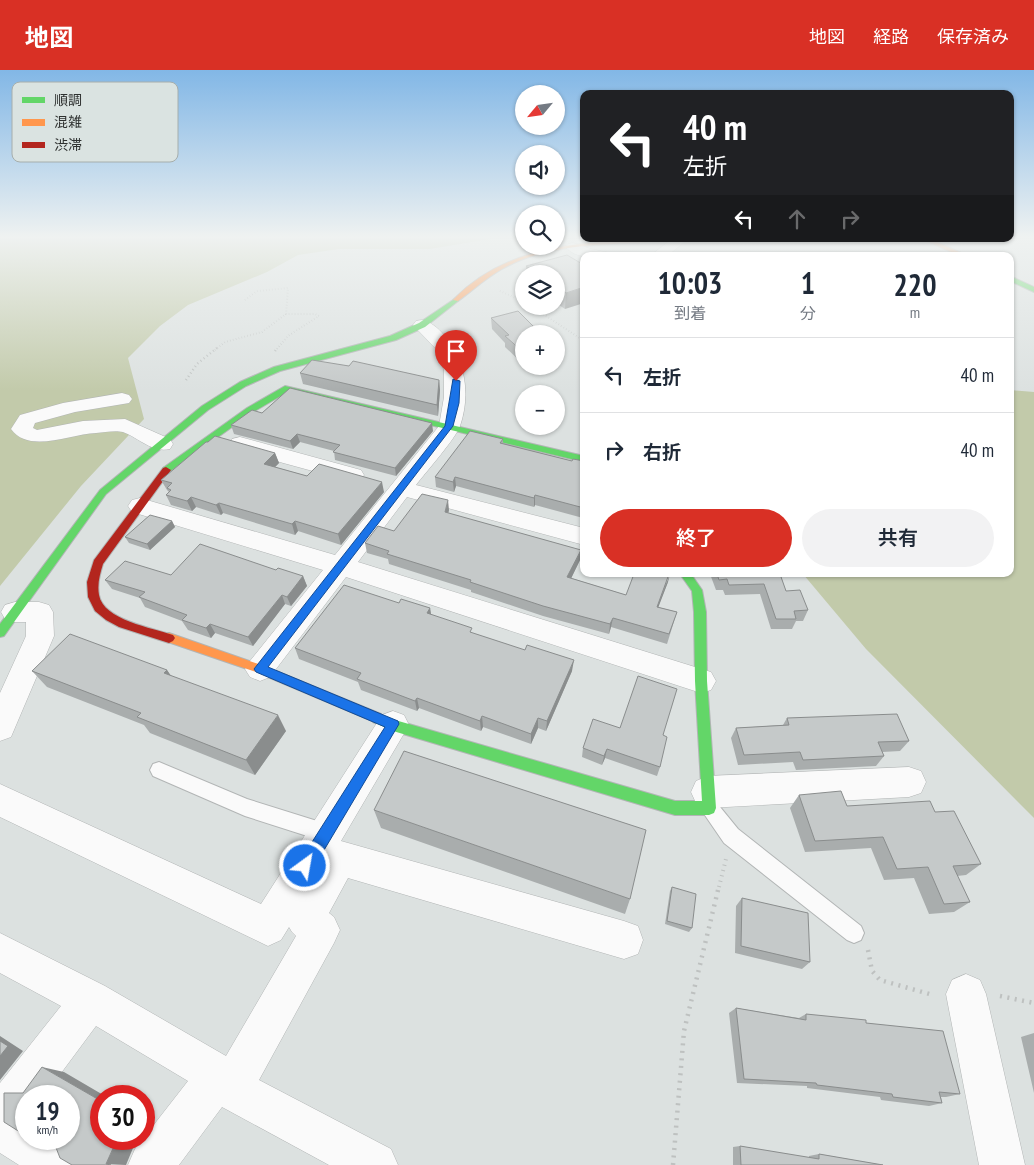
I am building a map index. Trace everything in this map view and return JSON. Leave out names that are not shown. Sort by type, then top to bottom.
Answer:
[{"type":"street","points":[[7,623],[103,492],[205,408],[244,384],[277,370],[393,338],[422,325],[470,289]]},
{"type":"street","points":[[260,669],[341,566],[386,485],[449,426],[454,403],[454,370],[452,360],[438,338],[422,325]]},
{"type":"street","points":[[580,458],[288,388],[250,410],[167,470],[98,563],[93,574],[91,586],[96,607],[112,619],[260,669],[393,724],[675,808],[708,800],[908,782]]},
{"type":"street","points":[[122,399],[53,410],[27,419],[22,428],[27,434],[37,436],[83,428],[125,425],[162,444]]},
{"type":"street","points":[[213,436],[386,485],[580,536]]},
{"type":"street","points":[[140,506],[341,566],[701,681]]},
{"type":"street","points":[[687,577],[697,590],[700,612],[701,681],[708,800]]},
{"type":"street","points":[[0,727],[40,636],[39,612],[7,623]]},
{"type":"street","points":[[0,800],[268,927],[327,848],[393,724]]},
{"type":"street","points":[[327,848],[624,940]]},
{"type":"street","points":[[152,1165],[225,1082],[321,930],[305,919],[327,848]]},
{"type":"street","points":[[0,952],[91,1000],[225,1082],[375,1165]]},
{"type":"street","points":[[0,1119],[91,1000]]},
{"type":"street","points":[[968,1001],[1002,1165]]},
{"type":"street","points":[[0,1127],[60,1165]]},
{"type":"lane","points":[[159,770],[245,807],[327,848]]},
{"type":"lane","points":[[708,800],[731,836],[854,933]]},
{"type":"path","points":[[245,300],[257,291],[277,289]]},
{"type":"path","points":[[286,314],[288,289]]},
{"type":"path","points":[[186,380],[196,364],[225,342],[262,332],[286,314],[316,314],[319,316],[307,322],[278,344],[275,351],[262,356],[261,359],[277,370]]},
{"type":"path","points":[[545,315],[580,338]]},
{"type":"path","points":[[673,1165],[684,1031],[731,836]]},
{"type":"path","points":[[854,933],[867,949],[872,971],[880,980],[937,996],[968,1001]]},
{"type":"green space","points":[[0,289],[226,289],[188,305],[160,326],[128,358],[144,419],[81,486],[0,586]]},
{"type":"green space","points":[[1014,390],[1034,392],[1034,818],[866,649],[806,577],[1014,577]]},
{"type":"building","points":[[565,289],[578,289],[566,293],[565,292]]},
{"type":"building","points":[[515,312],[515,315],[522,315],[532,325],[515,325],[515,345],[505,336],[509,335],[491,318]]},
{"type":"building","points":[[312,360],[349,366],[353,361],[439,380],[437,405],[300,373]]},
{"type":"building","points":[[290,388],[432,423],[395,468],[333,452],[340,445],[297,434],[290,441],[231,425],[252,410],[262,413]]},
{"type":"building","points":[[470,431],[503,439],[500,443],[572,461],[573,459],[580,460],[580,507],[535,495],[534,498],[455,477],[453,482],[435,477]]},
{"type":"building","points":[[215,436],[275,453],[264,464],[307,476],[319,464],[382,482],[338,534],[295,521],[292,524],[219,503],[216,505],[191,497],[187,501],[166,495],[171,490],[167,488],[172,483],[161,480]]},
{"type":"building","points":[[422,494],[448,500],[445,512],[580,550],[567,577],[626,595],[633,577],[668,577],[657,607],[677,612],[669,634],[613,618],[610,624],[543,606],[470,582],[471,580],[387,554],[389,551],[365,543],[378,526],[394,531]]},
{"type":"building","points":[[150,515],[172,521],[147,544],[125,537]]},
{"type":"building","points":[[200,544],[276,570],[278,568],[303,576],[287,597],[282,595],[248,637],[210,624],[206,628],[182,620],[187,615],[139,597],[145,592],[105,580],[125,561],[171,575]]},
{"type":"building","points":[[718,577],[781,577],[786,591],[800,590],[808,610],[794,611],[796,619],[776,619],[764,584],[729,585],[727,579],[719,580]]},
{"type":"building","points":[[344,585],[399,603],[401,599],[430,608],[427,613],[472,628],[470,632],[525,650],[527,645],[574,660],[547,721],[538,718],[531,734],[482,716],[480,721],[417,698],[415,701],[357,679],[361,673],[295,648]]},
{"type":"building","points":[[70,634],[167,670],[164,673],[278,715],[246,760],[137,717],[141,713],[32,671]]},
{"type":"building","points":[[638,676],[677,689],[663,735],[667,737],[660,767],[607,749],[604,756],[583,748],[593,719],[620,728]]},
{"type":"building","points":[[897,714],[909,741],[878,742],[884,756],[803,760],[800,752],[744,755],[736,728],[789,725],[787,718]]},
{"type":"building","points":[[404,751],[646,830],[630,899],[374,810]]},
{"type":"building","points":[[841,791],[847,806],[930,801],[935,812],[954,811],[981,864],[953,866],[970,902],[944,904],[928,867],[897,869],[883,837],[815,841],[799,795]]},
{"type":"building","points":[[672,887],[696,894],[692,928],[667,921]]},
{"type":"building","points":[[742,898],[808,913],[810,962],[741,946]]},
{"type":"building","points":[[736,1008],[806,1020],[806,1014],[866,1020],[866,1023],[943,1031],[960,1094],[939,1092],[942,1103],[893,1097],[892,1094],[817,1085],[816,1083],[744,1079]]},
{"type":"building","points":[[0,1041],[8,1046],[0,1056]]},
{"type":"building","points":[[42,1067],[73,1085],[29,1085]]},
{"type":"building","points":[[80,1089],[90,1095],[90,1150],[112,1150],[106,1164],[111,1165],[72,1165],[60,1158],[57,1150],[80,1150]]},
{"type":"building","points":[[4,1093],[15,1093],[15,1129],[4,1122]]},
{"type":"building","points":[[740,1146],[819,1159],[819,1154],[883,1165],[741,1165]]},
{"type":"traffic: fast","points":[[0,633],[103,492],[205,408],[243,384],[277,369],[393,338],[422,325],[456,300]]},
{"type":"traffic: fast","points":[[166,470],[250,410],[288,388],[580,458]]},
{"type":"traffic: fast","points":[[377,718],[393,725],[675,808],[709,808],[701,681],[700,612],[697,590],[687,577]]},
{"type":"traffic: slow","points":[[456,300],[470,289]]},
{"type":"traffic: slow","points":[[169,638],[260,669],[377,718]]},
{"type":"traffic: jam","points":[[166,470],[98,563],[93,582],[93,597],[99,608],[110,617],[123,624],[169,638]]},
{"type":"route","points":[[305,866],[393,724],[260,669],[402,489],[449,426],[456,381]]}]
